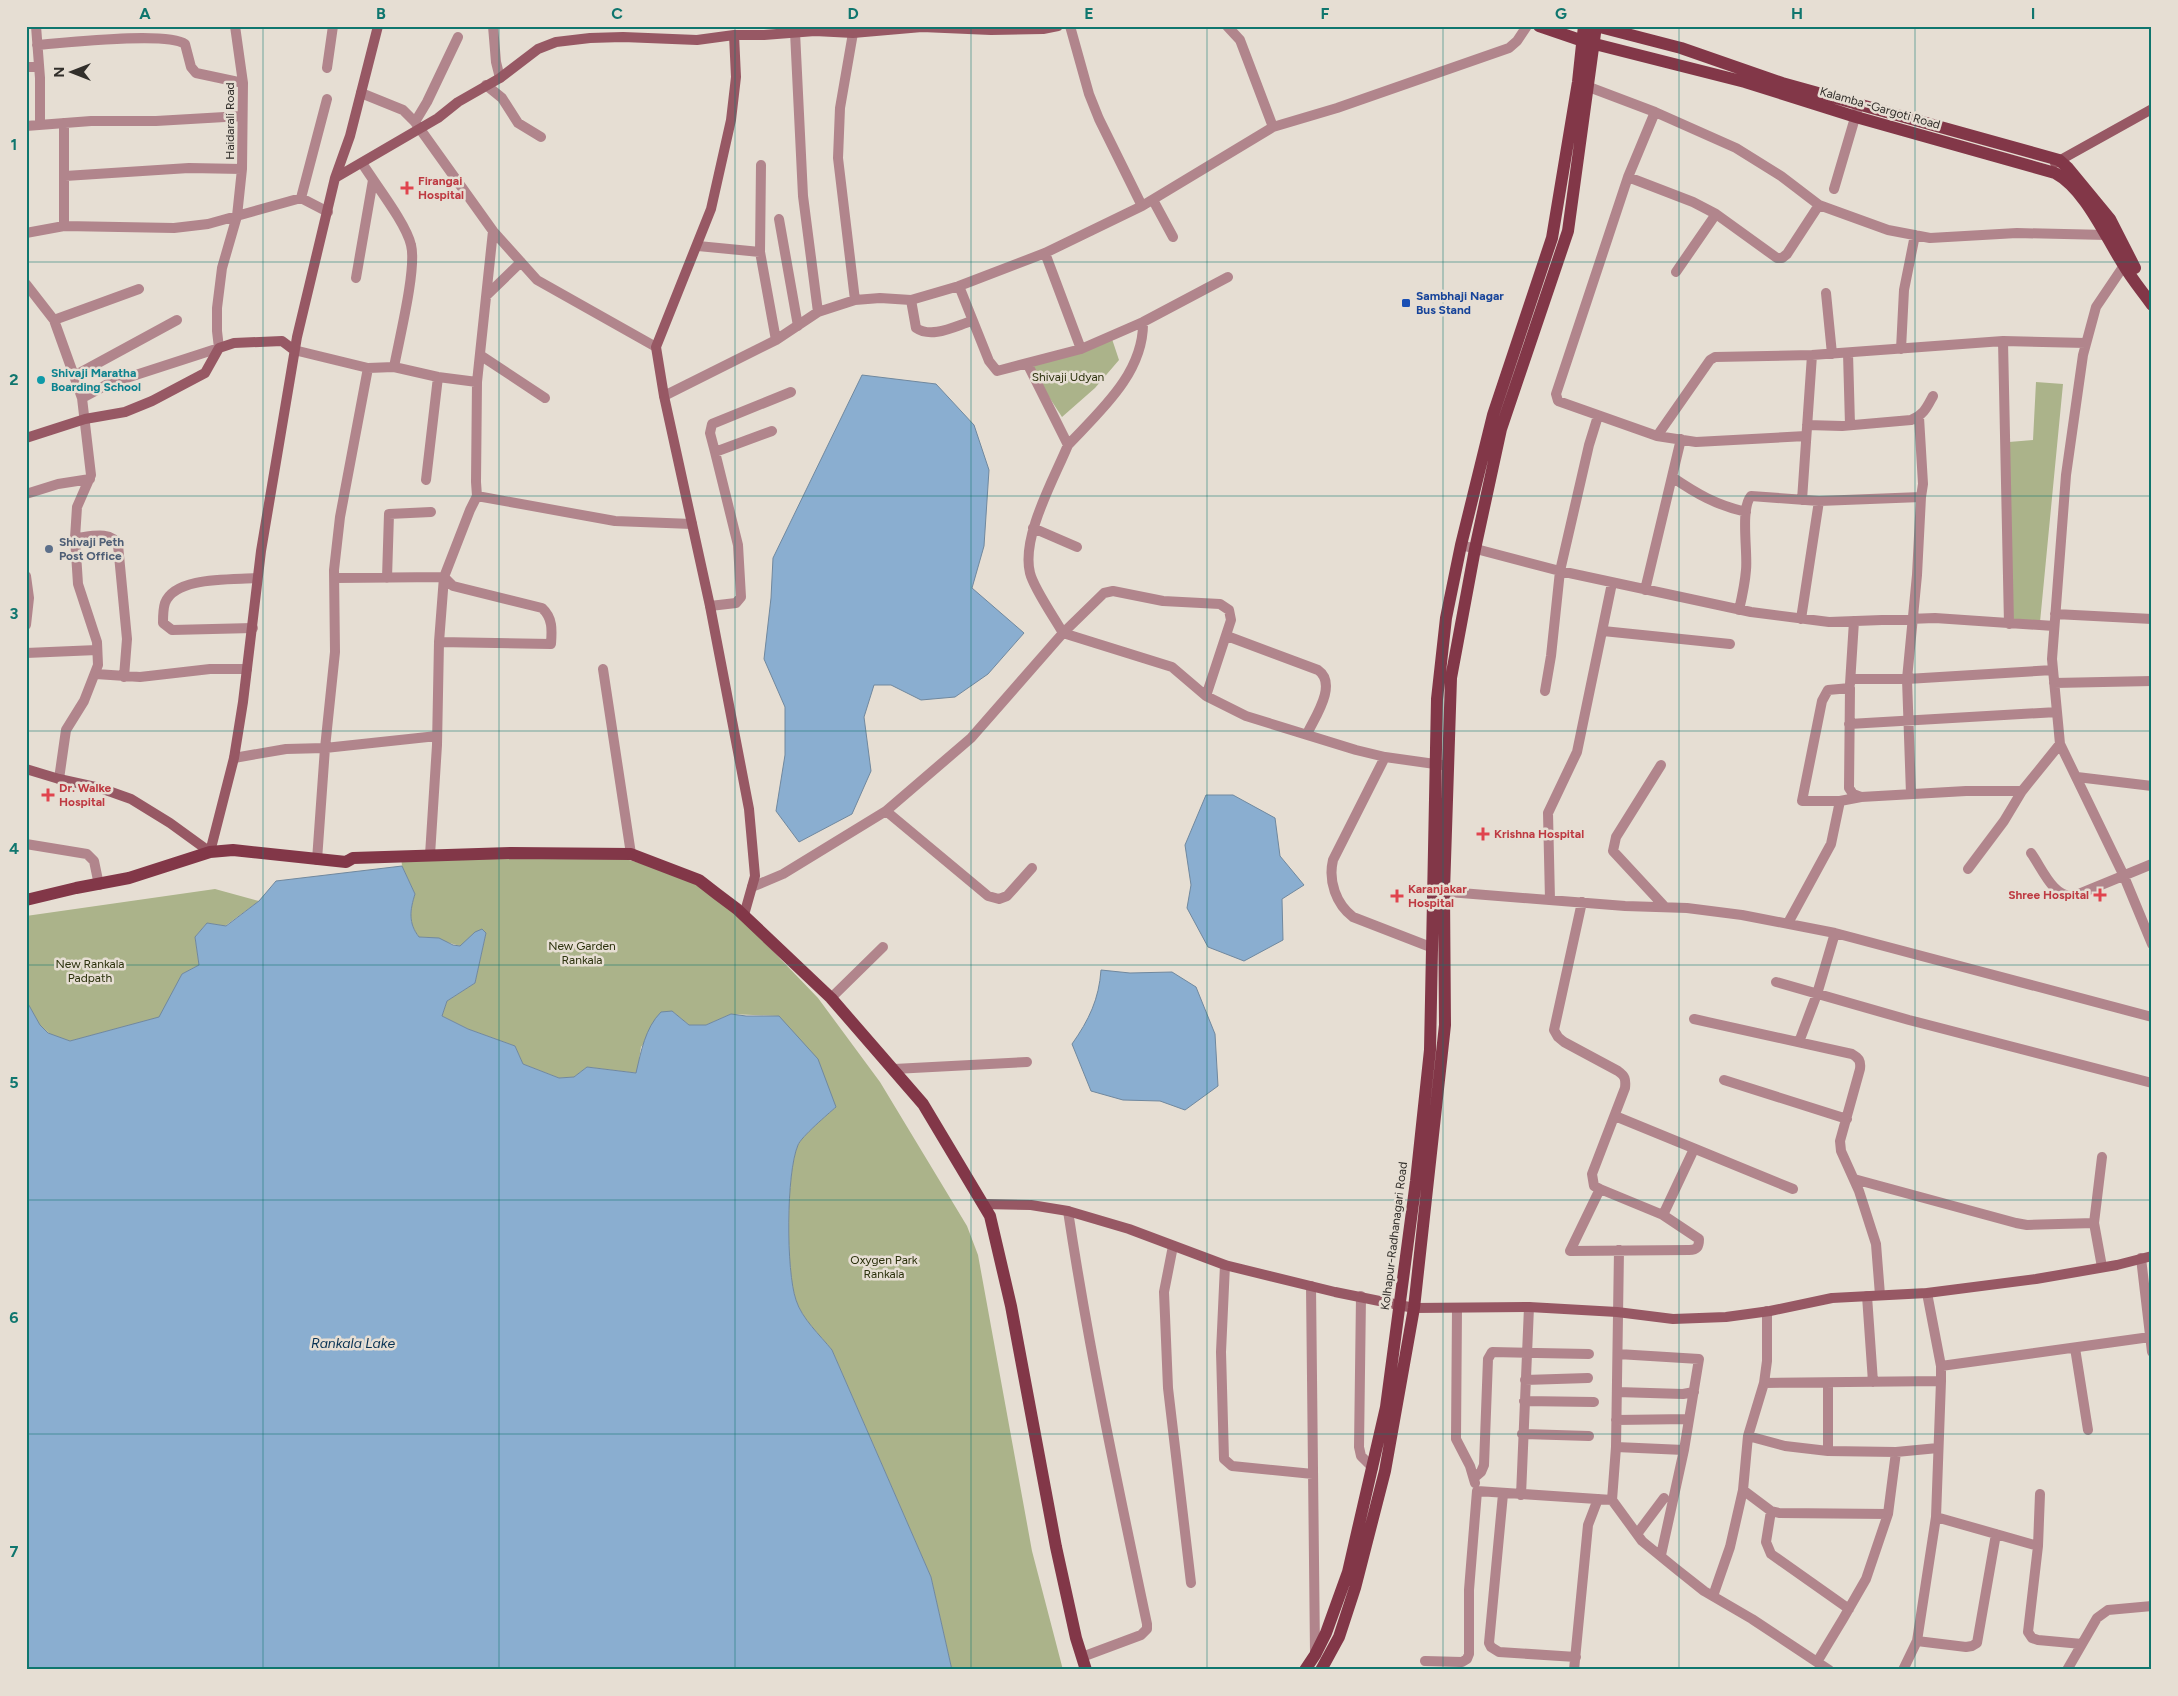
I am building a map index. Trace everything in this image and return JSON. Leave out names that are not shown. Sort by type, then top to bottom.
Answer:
[{"type":"main road","name":"Kalamba -Gargoti Road","points":[[1540,26],[1588,42],[1857,111],[2062,176],[2071,185],[2126,262],[2152,305]]},
{"type":"main road","points":[[1584,26],[1588,42]]},
{"type":"main road","points":[[1321,1670],[1339,1637],[1355,1588],[1385,1471],[1414,1308],[1445,1038],[1438,891],[1442,765],[1451,678],[1475,549],[1503,422],[1568,231],[1588,42],[1596,26],[1680,48],[1857,111],[2059,160],[2104,211],[2126,262],[2152,293]]},
{"type":"main road","points":[[1442,765],[1437,699],[1446,618],[1461,545],[1493,415],[1542,275],[1552,238],[1583,85]]},
{"type":"main road","name":"Kolhapur-Radhanagari Road","points":[[1304,1670],[1316,1655],[1334,1616],[1348,1572],[1386,1407],[1430,1050],[1433,948],[1438,891],[1434,791],[1442,765]]},
{"type":"main road","points":[[26,900],[129,878],[210,852],[234,850],[346,862],[353,858],[430,855],[512,853],[631,854],[699,880],[744,915],[831,998],[894,1069],[923,1104],[951,1154],[984,1204],[994,1229],[1011,1306],[1056,1547],[1086,1670]]},
{"type":"street","points":[[36,26],[40,126]]},
{"type":"street","name":"Haidarali Road","points":[[220,348],[217,331],[218,298],[222,268],[236,216],[242,169],[243,83],[235,26]]},
{"type":"street","points":[[328,68],[333,26]]},
{"type":"street","points":[[26,769],[100,788],[131,799],[170,823],[210,852],[234,758],[253,628],[257,578],[294,350],[335,178],[350,136],[378,26]]},
{"type":"street","points":[[493,26],[496,62],[500,78]]},
{"type":"street","points":[[335,178],[362,163],[417,125],[438,118],[458,102],[500,78],[538,49],[556,42],[623,37],[697,40],[734,30],[764,36],[795,32],[853,33],[922,27],[992,30],[1043,29],[1058,26]]},
{"type":"street","points":[[1070,26],[1092,102],[1142,206]]},
{"type":"street","points":[[1227,26],[1240,40],[1273,127]]},
{"type":"street","points":[[664,396],[776,340],[818,312],[855,300],[880,298],[910,300],[959,286],[1045,253],[1142,206],[1273,127],[1336,108],[1509,48],[1518,41],[1527,26]]},
{"type":"street","points":[[734,30],[736,77],[731,120],[711,209],[698,246],[656,347],[664,396],[710,606],[749,809],[755,876],[744,915]]},
{"type":"street","points":[[795,32],[803,196],[818,312]]},
{"type":"street","points":[[853,33],[840,108],[838,158],[855,300]]},
{"type":"street","points":[[417,125],[458,37]]},
{"type":"street","points":[[37,45],[141,38],[172,39],[185,44],[191,67],[196,73],[243,83]]},
{"type":"street","points":[[26,67],[39,67]]},
{"type":"street","points":[[486,85],[502,98],[518,123],[541,137]]},
{"type":"street","points":[[1583,85],[1655,112],[1736,148],[1781,176],[1819,205],[1888,230],[1930,238],[2017,233],[2106,235]]},
{"type":"street","points":[[362,92],[403,110],[417,125],[493,231],[537,280],[656,347]]},
{"type":"street","points":[[301,198],[327,99]]},
{"type":"street","points":[[2042,169],[2152,109]]},
{"type":"street","points":[[1834,189],[1857,111]]},
{"type":"street","points":[[1655,112],[1628,177],[1556,394],[1558,401],[1657,436],[1681,440],[1696,442],[1744,441],[1806,436]]},
{"type":"street","points":[[26,126],[91,121],[156,121],[242,116]]},
{"type":"street","points":[[64,123],[64,226]]},
{"type":"street","points":[[362,163],[406,231],[412,246],[412,268],[394,367]]},
{"type":"street","points":[[761,165],[760,252],[776,340]]},
{"type":"street","points":[[65,176],[189,168],[242,169]]},
{"type":"street","points":[[1628,177],[1693,202],[1716,214],[1777,258],[1782,258],[1787,254],[1819,205]]},
{"type":"street","points":[[356,278],[373,180]]},
{"type":"street","points":[[26,233],[64,226],[174,228],[208,224],[301,198],[328,212]]},
{"type":"street","points":[[1152,200],[1173,237]]},
{"type":"street","points":[[1676,272],[1716,214]]},
{"type":"street","points":[[779,219],[798,326]]},
{"type":"street","points":[[430,855],[437,736],[438,642],[444,578],[477,496],[477,382],[493,231]]},
{"type":"street","points":[[1901,349],[1904,290],[1915,235]]},
{"type":"street","points":[[698,246],[760,252]]},
{"type":"street","points":[[1045,253],[1081,349]]},
{"type":"street","points":[[486,296],[521,262]]},
{"type":"street","points":[[2126,262],[2096,308],[2086,343],[2066,475],[2054,626],[2053,670],[2060,744],[2078,776],[2123,874],[2152,944]]},
{"type":"street","points":[[959,286],[989,362],[997,372],[1081,349],[1143,322],[1228,277]]},
{"type":"street","points":[[26,284],[54,320],[82,398],[90,480],[77,507],[75,538],[78,584],[97,650],[98,665],[84,701],[66,730],[59,779]]},
{"type":"street","points":[[54,320],[139,289]]},
{"type":"street","points":[[1826,293],[1832,354]]},
{"type":"street","points":[[910,300],[916,328],[923,333],[931,334],[972,321]]},
{"type":"street","points":[[74,376],[177,320]]},
{"type":"street","points":[[1143,322],[1142,343],[1139,352],[1118,389],[1068,445],[1033,528],[1028,549],[1030,575],[1063,633],[1172,667],[1206,696],[1246,716],[1385,757],[1442,765]]},
{"type":"street","points":[[82,398],[108,384],[234,343],[282,341],[294,350],[368,368],[394,367],[438,377],[477,382]]},
{"type":"street","points":[[1657,436],[1710,360],[1715,357],[1832,354],[2003,341],[2086,343]]},
{"type":"street","points":[[2003,341],[2009,624]]},
{"type":"street","points":[[26,438],[85,420],[125,412],[152,401],[205,373],[220,348]]},
{"type":"street","points":[[1848,353],[1850,425]]},
{"type":"street","points":[[480,355],[545,398]]},
{"type":"street","points":[[1802,500],[1812,355]]},
{"type":"street","points":[[1027,363],[1068,445]]},
{"type":"street","points":[[317,860],[325,748],[335,652],[334,578],[340,517],[368,368]]},
{"type":"street","points":[[426,480],[438,377]]},
{"type":"street","points":[[710,606],[736,603],[741,597],[738,545],[710,433],[712,424],[791,392]]},
{"type":"street","points":[[1807,425],[1850,425],[1911,420],[1919,417],[1926,411],[1934,396]]},
{"type":"street","points":[[1545,691],[1551,656],[1560,572],[1589,445],[1598,416]]},
{"type":"street","points":[[1911,794],[1907,679],[1914,618],[1923,484],[1919,417]]},
{"type":"street","points":[[715,452],[772,431]]},
{"type":"street","points":[[1645,590],[1681,440]]},
{"type":"street","points":[[1672,477],[1701,497],[1726,508],[1746,512]]},
{"type":"street","points":[[26,494],[58,484],[90,480]]},
{"type":"street","points":[[477,496],[615,521],[692,524]]},
{"type":"street","points":[[1739,610],[1746,569],[1747,501],[1752,496],[1819,501],[1921,496]]},
{"type":"street","points":[[1801,619],[1819,501]]},
{"type":"street","points":[[386,578],[389,514],[431,512]]},
{"type":"street","points":[[1033,528],[1077,547]]},
{"type":"street","points":[[75,538],[110,536],[116,540],[118,545],[127,639],[124,677]]},
{"type":"street","points":[[1461,545],[1560,572],[1739,610],[1801,619],[1854,622],[1935,618],[2054,626]]},
{"type":"street","points":[[26,576],[29,598],[26,625]]},
{"type":"street","points":[[253,628],[172,630],[163,623],[163,612],[165,602],[186,585],[196,582],[257,578]]},
{"type":"street","points":[[334,578],[444,578],[453,586],[542,608],[548,614],[552,627],[552,644],[438,642]]},
{"type":"street","points":[[1550,900],[1548,813],[1577,752],[1612,583]]},
{"type":"street","points":[[752,887],[783,874],[886,811],[971,738],[1063,633],[1104,593],[1113,592],[1150,600],[1220,604],[1230,610],[1232,620],[1206,696]]},
{"type":"street","points":[[2055,614],[2152,619]]},
{"type":"street","points":[[1854,622],[1850,683],[1849,788],[1853,794],[1860,797]]},
{"type":"street","points":[[1603,632],[1730,644]]},
{"type":"street","points":[[1227,636],[1318,670],[1323,674],[1326,682],[1326,692],[1307,734]]},
{"type":"street","points":[[26,653],[97,650]]},
{"type":"street","points":[[96,674],[124,677],[171,675],[210,669],[246,669]]},
{"type":"street","points":[[604,669],[631,854]]},
{"type":"street","points":[[2022,791],[1911,794],[1860,797],[1840,801],[1802,801],[1824,695],[1828,690],[1850,683],[2053,670]]},
{"type":"street","points":[[2054,683],[2152,681]]},
{"type":"street","points":[[1849,724],[2057,712]]},
{"type":"street","points":[[234,758],[286,749],[325,748],[437,736]]},
{"type":"street","points":[[1968,869],[2004,821],[2022,791],[2060,744]]},
{"type":"street","points":[[1385,757],[1332,860],[1330,873],[1338,900],[1344,910],[1353,917],[1433,948]]},
{"type":"street","points":[[1661,765],[1616,836],[1613,851],[1664,906]]},
{"type":"street","points":[[2078,776],[2152,786]]},
{"type":"street","points":[[1788,923],[1831,844],[1840,801]]},
{"type":"street","points":[[886,811],[988,896],[999,899],[1007,896],[1032,868]]},
{"type":"street","points":[[26,844],[87,854],[94,861],[99,884]]},
{"type":"street","points":[[2032,853],[2058,892],[2066,896],[2074,896],[2123,874],[2152,864]]},
{"type":"street","points":[[1438,891],[1625,906],[1664,906],[1788,923],[1835,933],[2152,1017]]},
{"type":"street","points":[[1582,902],[1554,1030],[1564,1042],[1624,1075],[1625,1088],[1592,1174],[1594,1186],[1664,1215],[1699,1239],[1698,1247],[1695,1250],[1570,1251],[1600,1189]]},
{"type":"street","points":[[1799,1042],[1817,994],[1835,933]]},
{"type":"street","points":[[831,998],[883,947]]},
{"type":"street","points":[[1776,982],[1909,1020],[2152,1083]]},
{"type":"street","points":[[1694,1019],[1852,1054],[1858,1058],[1860,1069],[1840,1141],[1841,1151],[1854,1179],[1876,1244],[1880,1295]]},
{"type":"street","points":[[894,1069],[1027,1062]]},
{"type":"street","points":[[1724,1080],[1847,1119]]},
{"type":"street","points":[[1615,1116],[1793,1189]]},
{"type":"street","points":[[1664,1215],[1694,1149]]},
{"type":"street","points":[[2102,1157],[2094,1223],[2102,1267]]},
{"type":"street","points":[[1854,1179],[2016,1223],[2094,1223]]},
{"type":"street","points":[[984,1204],[1031,1205],[1068,1212],[1129,1229],[1225,1264],[1311,1286],[1414,1308],[1529,1307],[1617,1312],[1677,1319],[1726,1317],[1832,1298],[1927,1292],[2036,1279],[2146,1257],[2152,1352]]},
{"type":"street","points":[[1068,1212],[1082,1304],[1147,1624],[1147,1629],[1141,1635],[1082,1656]]},
{"type":"street","points":[[1173,1246],[1164,1281],[1168,1388],[1190,1583]]},
{"type":"street","points":[[1619,1250],[1616,1447],[1612,1500],[1642,1541],[1675,1568],[1713,1596],[1829,1670]]},
{"type":"street","points":[[1225,1264],[1221,1352],[1224,1459],[1232,1466],[1313,1474]]},
{"type":"street","points":[[1311,1286],[1316,1655]]},
{"type":"street","points":[[1903,1670],[1917,1641],[1936,1517],[1942,1381],[1941,1366],[1927,1292]]},
{"type":"street","points":[[1362,1296],[1359,1447],[1365,1462],[1373,1468]]},
{"type":"street","points":[[1867,1296],[1873,1382]]},
{"type":"street","points":[[1521,1495],[1522,1434],[1529,1307]]},
{"type":"street","points":[[1426,1661],[1462,1662],[1467,1660],[1469,1654],[1469,1590],[1477,1491],[1470,1466],[1456,1439],[1457,1308]]},
{"type":"street","points":[[1713,1596],[1730,1547],[1743,1490],[1748,1436],[1764,1383],[1767,1361],[1767,1311]]},
{"type":"street","points":[[1941,1366],[2150,1337]]},
{"type":"street","points":[[2075,1348],[2088,1430]]},
{"type":"street","points":[[1474,1478],[1481,1472],[1484,1465],[1490,1355],[1496,1351],[1526,1354],[1589,1354]]},
{"type":"street","points":[[1618,1354],[1699,1359],[1688,1393],[1689,1419],[1662,1556]]},
{"type":"street","points":[[1525,1380],[1588,1378]]},
{"type":"street","points":[[1764,1383],[1828,1384],[1942,1381]]},
{"type":"street","points":[[1828,1384],[1828,1451]]},
{"type":"street","points":[[1617,1392],[1688,1393]]},
{"type":"street","points":[[1524,1401],[1594,1402]]},
{"type":"street","points":[[1616,1420],[1689,1419]]},
{"type":"street","points":[[1522,1434],[1589,1436]]},
{"type":"street","points":[[1748,1436],[1785,1446],[1828,1451],[1896,1452],[1938,1448]]},
{"type":"street","points":[[1616,1447],[1684,1450]]},
{"type":"street","points":[[1816,1662],[1866,1579],[1888,1514],[1896,1452]]},
{"type":"street","points":[[1743,1490],[1771,1511],[1888,1514]]},
{"type":"street","points":[[1477,1491],[1612,1500]]},
{"type":"street","points":[[1503,1494],[1488,1637],[1491,1647],[1499,1652],[1576,1657]]},
{"type":"street","points":[[2040,1494],[2038,1546],[2028,1632],[2032,1638],[2038,1640],[2082,1644]]},
{"type":"street","points":[[1637,1534],[1664,1498]]},
{"type":"street","points":[[1574,1670],[1588,1526],[1598,1499]]},
{"type":"street","points":[[1771,1511],[1766,1542],[1771,1554],[1849,1609]]},
{"type":"street","points":[[1936,1517],[2038,1546]]},
{"type":"street","points":[[1917,1641],[1966,1647],[1977,1643],[1996,1534]]},
{"type":"street","points":[[2067,1670],[2101,1613],[2108,1610],[2152,1606]]},
{"type":"green space","name":"Shivaji Udyan","points":[[1111,336],[1119,360],[1095,388],[1062,417],[1027,363]]},
{"type":"green space","points":[[2036,382],[2063,384],[2040,622],[2012,620],[2009,442],[2033,440]]},
{"type":"green space","points":[[608,854],[699,880],[747,924],[818,998],[880,1082],[967,1226],[978,1255],[1032,1551],[1063,1670],[952,1670],[931,1577],[832,1350],[807,1320],[796,1300],[790,1267],[789,1246],[789,1199],[794,1159],[800,1141],[836,1107],[779,1016],[731,1014],[706,1025],[689,1025],[672,1011],[641,1047],[637,1073],[587,1067],[574,1077],[559,1078],[523,1064],[515,1046],[468,1029],[442,1016],[447,1001],[475,983],[486,933],[460,946],[429,937],[419,937],[413,927],[411,916],[415,894],[402,866],[401,856]]},
{"type":"green space","name":"New Rankala Padpath","points":[[215,889],[259,901],[225,926],[207,923],[195,937],[199,965],[182,974],[160,1017],[70,1041],[51,1035],[39,1024],[26,1000],[26,916]]},
{"type":"water","points":[[862,375],[936,384],[974,425],[989,470],[984,546],[972,588],[1024,633],[988,674],[955,697],[921,700],[891,685],[874,685],[864,717],[871,771],[852,814],[799,842],[776,811],[785,755],[785,707],[764,659],[771,598],[773,558]]},
{"type":"water","points":[[1206,795],[1233,795],[1275,818],[1280,856],[1304,885],[1282,899],[1283,940],[1244,961],[1208,947],[1187,908],[1191,885],[1185,845]]},
{"type":"water","name":"Rankala Lake","points":[[402,866],[415,894],[411,916],[413,927],[419,937],[439,938],[453,945],[460,946],[475,932],[482,929],[486,933],[475,983],[447,1001],[442,1016],[468,1029],[515,1046],[523,1064],[559,1078],[574,1077],[587,1067],[636,1073],[644,1041],[651,1025],[661,1012],[672,1011],[689,1025],[706,1025],[731,1014],[779,1016],[818,1059],[836,1107],[800,1141],[794,1159],[789,1199],[789,1246],[790,1267],[796,1300],[802,1314],[832,1350],[931,1577],[952,1670],[26,1670],[26,1000],[40,1025],[48,1033],[70,1041],[159,1017],[182,974],[199,965],[195,937],[207,923],[226,926],[259,901],[276,881]]},
{"type":"water","points":[[1101,970],[1130,973],[1172,972],[1196,987],[1215,1034],[1218,1086],[1185,1110],[1160,1101],[1123,1100],[1091,1091],[1072,1044],[1092,1009],[1098,990]]},
{"type":"place","name":"Firangai Hospital","points":[[407,188]]},
{"type":"place","name":"Sambhaji Nagar Bus Stand","points":[[1406,303]]},
{"type":"place","name":"Shivaji Maratha Boarding School","points":[[41,380]]},
{"type":"place","name":"Shivaji Peth Post Office","points":[[49,549]]},
{"type":"place","name":"Dr. Walke Hospital","points":[[48,795]]},
{"type":"place","name":"Krishna Hospital","points":[[1483,834]]},
{"type":"place","name":"Shree Hospital","points":[[2100,895]]},
{"type":"place","name":"Karanjakar Hospital","points":[[1397,896]]},
{"type":"park label","name":"New Garden Rankala","points":[[582,953]]},
{"type":"park label","name":"Oxygen Park Rankala","points":[[884,1267]]}]
